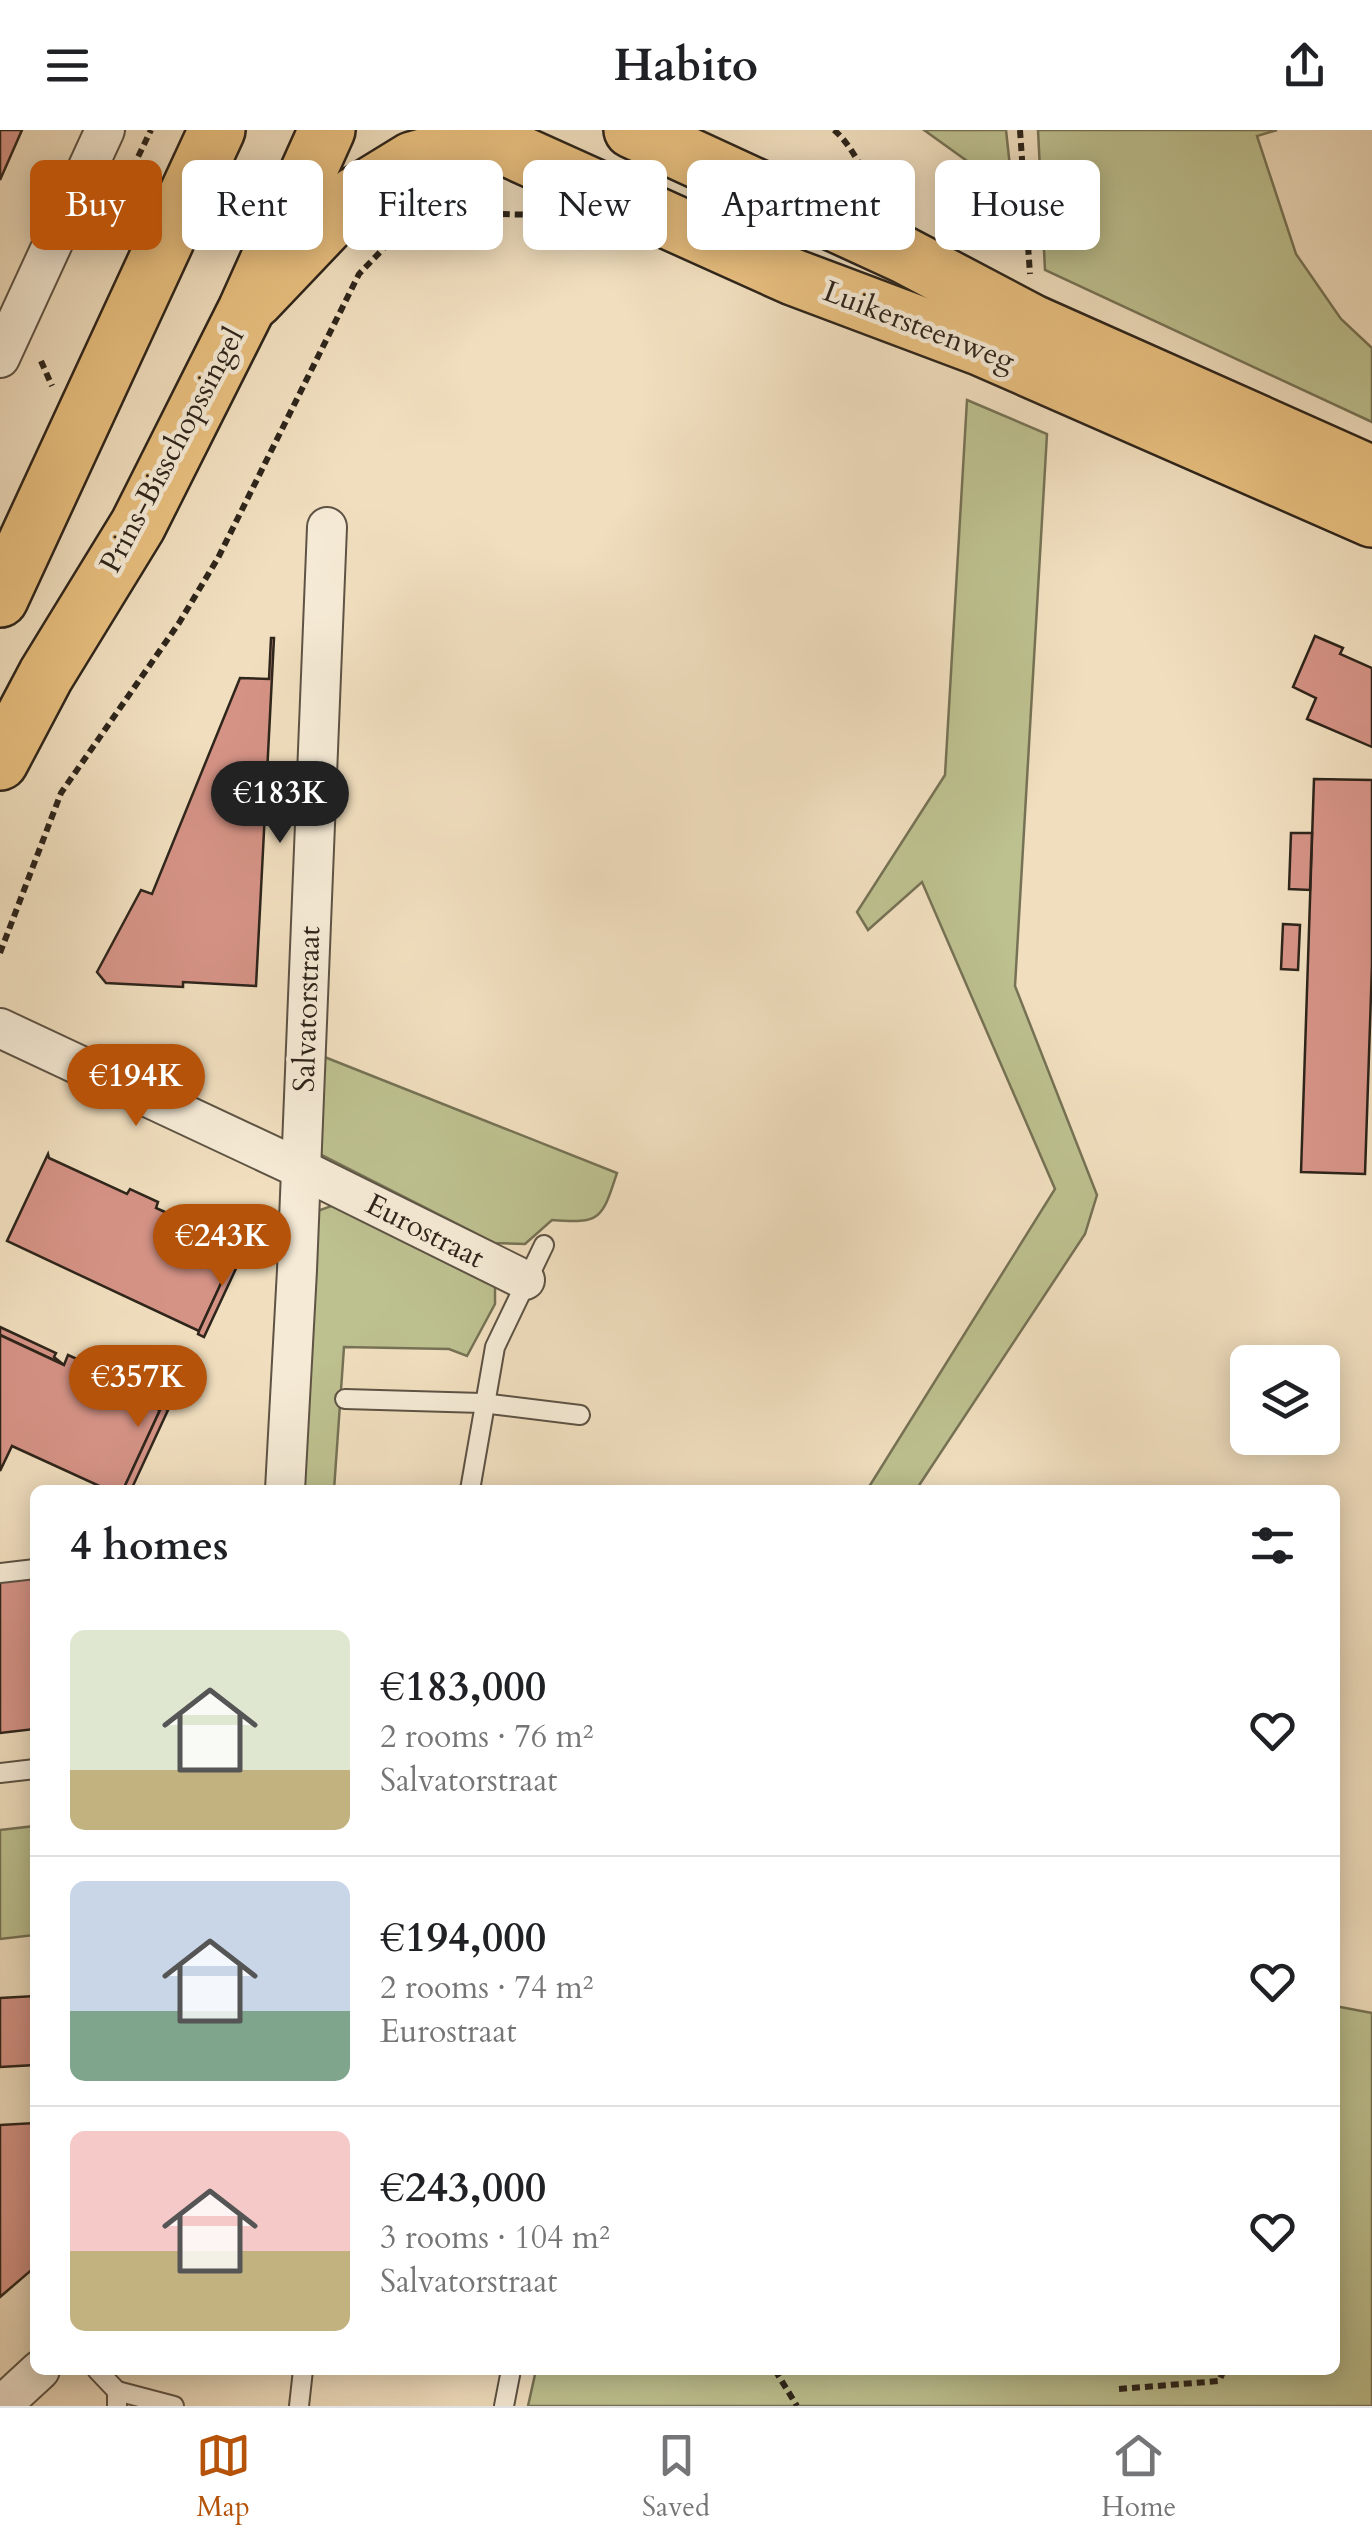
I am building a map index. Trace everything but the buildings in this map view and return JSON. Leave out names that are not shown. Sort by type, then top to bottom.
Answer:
[{"type":"main road","points":[[0,599],[216,130]]},
{"type":"main road","name":"Prins-Bisschopssingel","points":[[0,762],[46,674],[138,525],[246,310],[327,130]]},
{"type":"main road","name":"Luikersteenweg","points":[[632,130],[904,255],[1033,323],[1372,474]]},
{"type":"main road","points":[[246,310],[355,195],[412,160],[476,134]]},
{"type":"main road","name":"Luikersteenweg","points":[[476,134],[793,277],[982,348],[1372,520]]},
{"type":"street","points":[[0,358],[105,130]]},
{"type":"street","name":"Salvatorstraat","points":[[285,1485],[327,527]]},
{"type":"street","name":"Eurostraat","points":[[0,1028],[300,1168],[525,1280]]},
{"type":"street","points":[[1,2406],[35,2375]]},
{"type":"lane","points":[[471,1485],[495,1346],[544,1245]]},
{"type":"lane","points":[[345,1399],[482,1404],[580,1415]]},
{"type":"lane","points":[[0,1573],[30,1570]]},
{"type":"lane","points":[[0,1773],[30,1770]]},
{"type":"lane","points":[[101,2375],[117,2398],[174,2406]]},
{"type":"lane","points":[[299,2406],[302,2375]]},
{"type":"lane","points":[[504,2406],[510,2375]]},
{"type":"path","points":[[137,160],[151,130]]},
{"type":"path","points":[[1020,130],[1030,280]]},
{"type":"path","points":[[0,953],[61,792],[179,623],[218,558],[359,274],[406,226],[454,213],[523,214]]},
{"type":"path","points":[[48,345],[40,363],[54,390]]},
{"type":"path","points":[[778,2375],[797,2406]]},
{"type":"path","points":[[1118,2389],[1220,2381],[1222,2375]]},
{"type":"green space","points":[[924,130],[1006,130],[1009,160],[966,160]]},
{"type":"green space","points":[[1038,130],[1277,130],[1257,136],[1296,254],[1341,319],[1372,348],[1372,422],[1045,270],[1044,250],[1100,250],[1100,160],[1040,160]]},
{"type":"green space","points":[[967,400],[1047,434],[1015,986],[1097,1195],[1085,1234],[919,1485],[870,1485],[1055,1189],[922,882],[868,930],[857,912],[945,775]]},
{"type":"green space","points":[[322,1056],[617,1173],[603,1209],[581,1221],[552,1220],[525,1244],[495,1243],[316,1152]]},
{"type":"green space","points":[[334,1205],[495,1286],[495,1304],[467,1356],[449,1349],[344,1347],[334,1485],[297,1485],[310,1221],[320,1210]]},
{"type":"green space","points":[[30,1827],[30,1936],[0,1939],[0,1830]]},
{"type":"green space","points":[[1340,2007],[1372,2013],[1372,2406],[528,2406],[535,2375],[1340,2375]]}]
